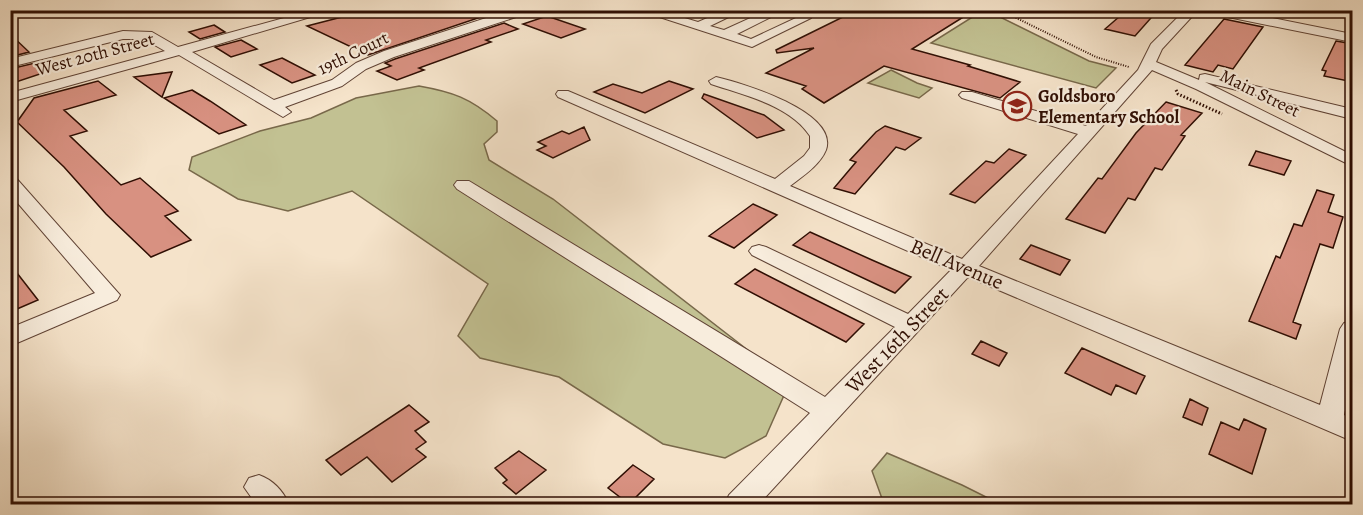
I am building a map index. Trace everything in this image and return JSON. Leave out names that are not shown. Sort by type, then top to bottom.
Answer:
[{"type":"street","name":"West 20th Street","points":[[10,98],[328,10]]},
{"type":"street","points":[[644,10],[755,42],[805,18],[804,15],[792,10]]},
{"type":"street","points":[[672,19],[693,10]]},
{"type":"street","points":[[698,27],[737,10]]},
{"type":"street","points":[[725,35],[779,10]]},
{"type":"street","name":"West 16th Street","points":[[740,504],[965,268],[1149,64],[1156,47],[1192,10]]},
{"type":"street","points":[[1213,10],[1353,38]]},
{"type":"street","name":"19th Court","points":[[179,51],[278,109],[337,83],[361,66],[389,54],[515,11]]},
{"type":"street","points":[[10,63],[123,35],[147,35],[179,51]]},
{"type":"street","points":[[1149,64],[1353,114]]},
{"type":"street","name":"Main Street","points":[[1149,64],[1201,86],[1353,161]]},
{"type":"street","points":[[716,81],[782,105],[803,117],[820,137],[812,158],[777,187]]},
{"type":"street","name":"Bell Avenue","points":[[563,94],[965,268],[1353,430]]},
{"type":"street","points":[[967,95],[1089,132]]},
{"type":"street","points":[[10,182],[109,295],[10,338]]},
{"type":"street","points":[[463,185],[828,412]]},
{"type":"street","points":[[759,251],[911,325]]},
{"type":"street","points":[[1329,420],[1353,328]]},
{"type":"shaded area","points":[[982,11],[988,11],[1089,61],[1116,68],[1096,88],[931,43]]},
{"type":"shaded area","points":[[891,70],[932,88],[919,98],[868,83]]},
{"type":"shaded area","points":[[419,86],[461,97],[497,121],[497,132],[484,144],[489,160],[553,199],[767,365],[785,393],[766,436],[725,458],[663,444],[559,377],[480,358],[458,336],[488,284],[352,191],[288,211],[238,199],[189,170],[192,157],[260,131],[311,118],[356,98]]},
{"type":"shaded area","points":[[887,453],[1000,504],[884,504],[872,471]]},
{"type":"building","points":[[369,10],[469,10],[484,16],[368,55],[307,26]]},
{"type":"building","points":[[857,10],[943,10],[965,16],[912,49],[1020,82],[1000,98],[884,66],[824,103],[802,89],[806,86],[766,73],[814,48],[777,53],[776,50]]},
{"type":"building","points":[[1127,10],[1158,10],[1135,36],[1105,29]]},
{"type":"building","points":[[547,16],[585,29],[561,38],[523,24]]},
{"type":"building","points":[[1224,19],[1263,27],[1233,69],[1218,65],[1213,72],[1185,65]]},
{"type":"building","points":[[504,23],[518,29],[486,40],[491,42],[419,68],[424,70],[397,80],[377,71],[391,66],[385,63],[395,59]]},
{"type":"building","points":[[214,25],[225,32],[200,39],[189,32]]},
{"type":"building","points":[[10,34],[29,52],[10,57]]},
{"type":"building","points":[[241,40],[257,49],[231,57],[215,47]]},
{"type":"building","points":[[1336,41],[1353,44],[1353,71],[1348,81],[1324,76],[1326,71],[1322,70]]},
{"type":"building","points":[[282,58],[315,75],[292,83],[260,65]]},
{"type":"building","points":[[39,62],[49,71],[10,84],[10,69]]},
{"type":"building","points":[[172,72],[162,97],[134,77]]},
{"type":"building","points":[[98,81],[116,95],[64,110],[87,131],[70,136],[121,185],[140,178],[178,211],[165,216],[191,240],[151,257],[17,122],[34,98]]},
{"type":"building","points":[[669,81],[693,89],[645,113],[594,92],[613,84],[642,93]]},
{"type":"building","points":[[192,90],[246,125],[219,134],[164,98]]},
{"type":"building","points":[[704,94],[764,115],[784,130],[757,138],[702,98]]},
{"type":"building","points":[[1166,102],[1202,113],[1181,135],[1185,136],[1162,170],[1155,168],[1135,200],[1128,198],[1105,233],[1066,219],[1098,178],[1102,179],[1136,133]]},
{"type":"building","points":[[885,126],[921,138],[905,150],[896,147],[855,194],[834,188],[856,162],[850,160],[876,132]]},
{"type":"building","points":[[584,127],[590,140],[553,158],[537,150],[546,146],[538,142],[562,131],[569,134]]},
{"type":"building","points":[[1009,149],[1026,155],[975,203],[950,194],[986,161],[994,163]]},
{"type":"building","points":[[1256,151],[1291,161],[1284,175],[1249,165]]},
{"type":"building","points":[[1317,190],[1334,195],[1328,212],[1343,217],[1333,248],[1320,244],[1293,322],[1301,325],[1296,339],[1249,321],[1276,256],[1280,258],[1294,224],[1302,226]]},
{"type":"building","points":[[753,204],[777,215],[734,248],[709,236]]},
{"type":"building","points":[[810,232],[911,277],[895,293],[793,245]]},
{"type":"building","points":[[1031,245],[1070,260],[1060,275],[1020,259]]},
{"type":"building","points":[[10,264],[38,300],[10,312]]},
{"type":"building","points":[[755,269],[864,324],[846,342],[735,284]]},
{"type":"building","points":[[981,341],[1007,353],[999,366],[972,354]]},
{"type":"building","points":[[1082,348],[1145,376],[1136,394],[1116,385],[1111,395],[1065,373]]},
{"type":"building","points":[[1190,399],[1208,408],[1202,425],[1183,417]]},
{"type":"building","points":[[409,405],[429,422],[415,431],[426,442],[416,449],[426,457],[392,482],[367,457],[341,475],[326,460]]},
{"type":"building","points":[[1244,419],[1266,429],[1252,474],[1209,454],[1221,422],[1239,430]]},
{"type":"building","points":[[519,451],[546,470],[516,494],[503,483],[507,480],[495,468]]},
{"type":"building","points":[[633,465],[654,479],[629,504],[608,488]]},
{"type":"place","name":"Goldsboro Elementary School","points":[[1017,106]]}]
